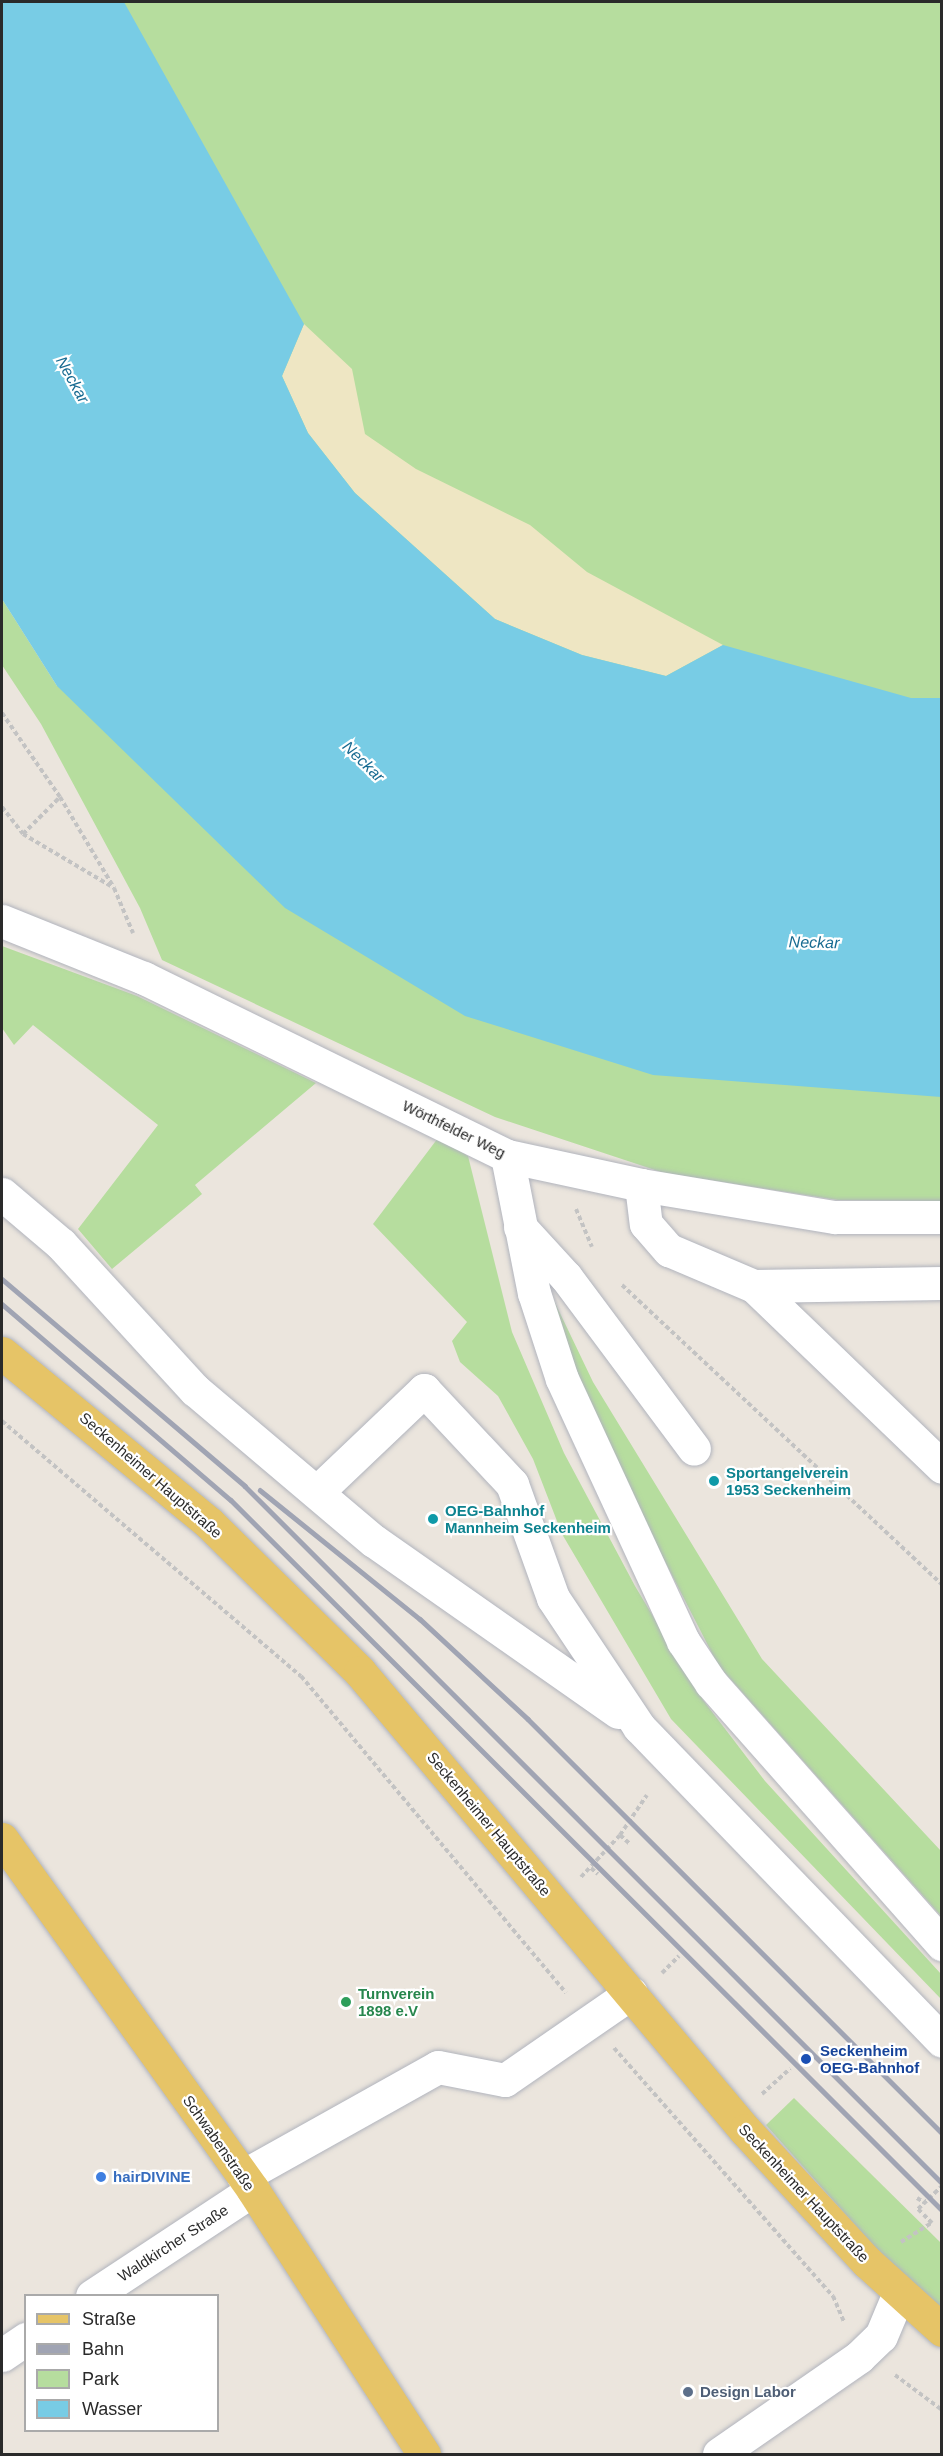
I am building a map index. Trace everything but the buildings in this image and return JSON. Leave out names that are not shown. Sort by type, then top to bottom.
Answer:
[{"type":"main road","name":"Seckenheimer Hauptstraße","points":[[2,1353],[200,1515],[360,1672],[644,1985],[745,2130],[899,2293],[942,2330]]},
{"type":"main road","name":"Schwabenstraße","points":[[2,1839],[248,2183],[424,2454]]},
{"type":"street","name":"Wörthfelder Weg","points":[[2,921],[144,978],[507,1156],[560,1170],[835,1217],[942,1217]]},
{"type":"street","points":[[507,1156],[534,1293],[562,1379],[683,1641],[711,1683],[942,1944]]},
{"type":"street","points":[[641,1185],[646,1224],[669,1250],[754,1286],[942,1467]]},
{"type":"street","points":[[2,1194],[61,1244],[195,1390],[374,1541],[639,1727]]},
{"type":"street","points":[[520,1227],[566,1277],[694,1449]]},
{"type":"street","points":[[754,1286],[942,1283]]},
{"type":"street","points":[[317,1492],[424,1390],[512,1484],[554,1598],[639,1727],[942,2041]]},
{"type":"street","name":"Waldkircher Straße","points":[[93,2294],[248,2183],[438,2067],[506,2080],[644,1985]]},
{"type":"street","points":[[719,2454],[858,2357],[881,2336],[899,2293]]},
{"type":"street","points":[[2,2355],[24,2340]]},
{"type":"path","points":[[2,713],[60,796],[114,888],[136,939],[144,978]]},
{"type":"path","points":[[23,834],[60,796]]},
{"type":"path","points":[[2,807],[23,834],[114,888]]},
{"type":"path","points":[[560,1170],[594,1253]]},
{"type":"path","points":[[616,1280],[942,1584]]},
{"type":"path","points":[[2,1421],[301,1676],[591,2021],[833,2296]]},
{"type":"path","points":[[621,1835],[630,1844]]},
{"type":"path","points":[[591,1868],[598,1874]]},
{"type":"path","points":[[644,1985],[679,1956]]},
{"type":"path","points":[[777,2081],[790,2069]]},
{"type":"path","points":[[917,2198],[925,2203]]},
{"type":"path","points":[[858,2357],[906,2380],[942,2410]]},
{"type":"green space","points":[[2,2],[941,2],[941,1201],[838,1200],[664,1173],[495,1117],[162,960],[140,908],[41,724],[2,665],[2,599],[57,686]]},
{"type":"green space","points":[[2,946],[137,996],[316,1083],[195,1185],[202,1194],[112,1269],[78,1229],[158,1125],[33,1025],[14,1045],[2,1028]]},
{"type":"green space","points":[[438,1138],[468,1156],[512,1332],[564,1453],[635,1586],[703,1700],[765,1781],[941,1974],[941,1999],[671,1719],[562,1534],[533,1459],[498,1396],[460,1362],[452,1341],[467,1322],[373,1224]]},
{"type":"green space","points":[[547,1286],[593,1382],[762,1659],[941,1851],[941,1916],[718,1665],[570,1376]]},
{"type":"green space","points":[[794,2098],[941,2243],[941,2315],[913,2290],[766,2125]]},
{"type":"sand","points":[[304,324],[352,369],[365,434],[416,469],[530,525],[587,572],[723,645],[666,676],[582,655],[495,619],[355,493],[308,433],[282,376]]},
{"type":"water","name":"Neckar","points":[[2,2],[124,2],[304,324],[282,376],[308,433],[355,493],[495,619],[582,655],[666,676],[723,645],[911,698],[941,698],[941,1097],[653,1075],[465,1016],[285,908],[57,686],[2,599]]},
{"type":"railway","points":[[2,1279],[245,1486],[942,2183]]},
{"type":"railway","points":[[2,1304],[231,1500],[942,2210]]},
{"type":"railway","points":[[260,1490],[420,1619],[528,1719],[942,2133]]},
{"type":"place","name":"Sportangelverein 1953 Seckenheim","points":[[714,1481]]},
{"type":"place","name":"OEG-Bahnhof Mannheim Seckenheim","points":[[433,1519]]},
{"type":"place","name":"Turnverein 1898 e.V","points":[[346,2002]]},
{"type":"place","name":"Seckenheim OEG-Bahnhof","points":[[806,2059]]},
{"type":"place","name":"hairDIVINE","points":[[101,2177]]},
{"type":"place","name":"Design Labor","points":[[688,2392]]}]
